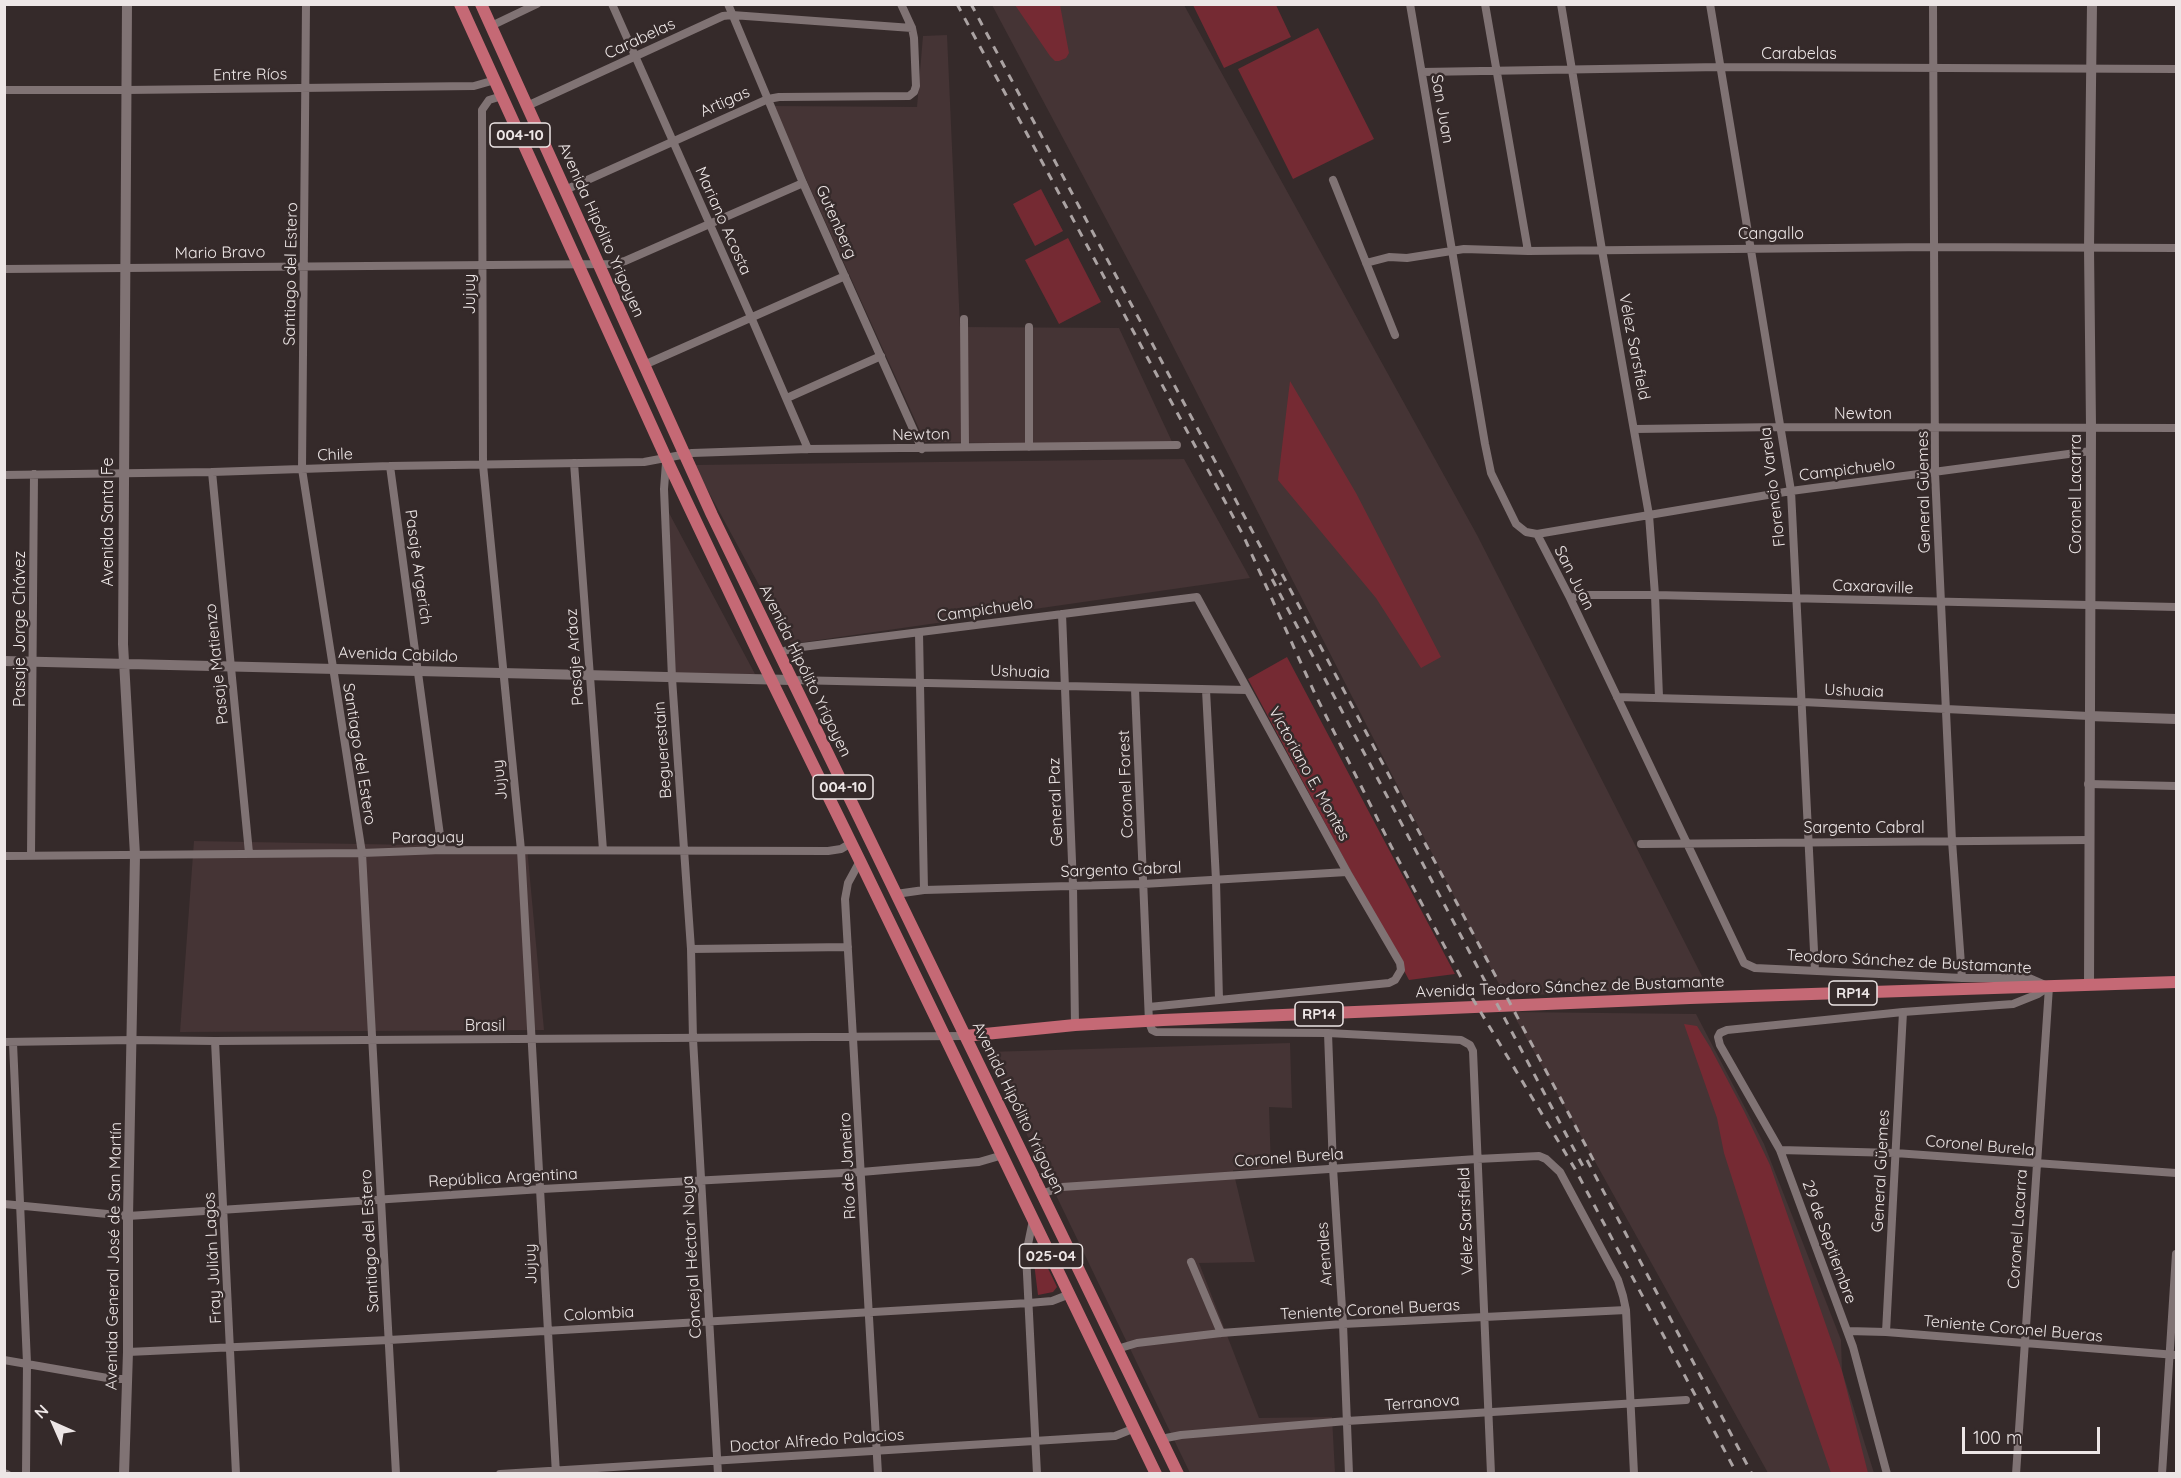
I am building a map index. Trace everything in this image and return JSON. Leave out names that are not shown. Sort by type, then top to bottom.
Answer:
[{"type":"main road","name":"Avenida Hipólito Yrigoyen","points":[[460,4],[666,458],[1156,1473]]},
{"type":"main road","name":"Avenida Hipólito Yrigoyen","points":[[481,4],[684,454],[778,653],[1178,1473]]},
{"type":"main road","name":"Avenida Teodoro Sánchez de Bustamante","points":[[965,1036],[1074,1025],[1163,1020],[1690,998],[2176,982]]},
{"type":"street","name":"Avenida Santa Fe","points":[[127,4],[123,474],[124,664],[135,855],[133,1040]]},
{"type":"street","name":"Santiago del Estero","points":[[306,4],[302,469],[362,853],[396,1473]]},
{"type":"street","points":[[491,26],[537,4]]},
{"type":"street","name":"Mariano Acosta","points":[[612,4],[808,449]]},
{"type":"street","name":"Gutenberg","points":[[728,4],[803,183],[922,449]]},
{"type":"street","points":[[901,4],[912,28]]},
{"type":"street","name":"San Juan","points":[[1410,4],[1489,464],[1516,524],[1526,532],[1537,534],[1570,598],[1738,953],[1744,963],[1755,968]]},
{"type":"street","points":[[1485,4],[1528,251]]},
{"type":"street","name":"Vélez Sarsfield","points":[[1561,4],[1649,515],[1659,697]]},
{"type":"street","name":"Florencio Varela","points":[[1710,4],[1791,491],[1815,971]]},
{"type":"street","name":"General Güemes","points":[[1934,4],[1935,473],[1952,841],[1962,978]]},
{"type":"street","name":"Coronel Lacarra","points":[[2089,985],[2092,4]]},
{"type":"street","name":"Carabelas","points":[[527,106],[723,16],[912,28]]},
{"type":"street","name":"Artigas","points":[[565,190],[672,140],[768,99],[909,96],[914,92],[916,86],[912,28]]},
{"type":"street","name":"Carabelas","points":[[1422,72],[1720,68],[2176,69]]},
{"type":"street","name":"Entre Ríos","points":[[4,90],[474,86],[495,80]]},
{"type":"street","name":"Jujuy","points":[[502,96],[489,100],[482,110],[483,465],[521,850],[542,1189],[556,1472]]},
{"type":"street","points":[[1333,180],[1395,335]]},
{"type":"street","points":[[579,265],[612,264],[624,261],[803,183]]},
{"type":"street","name":"Cangallo","points":[[1366,263],[1389,257],[1407,258],[1464,249],[1528,251],[1750,247],[2176,248]]},
{"type":"street","name":"Mario Bravo","points":[[4,269],[305,265],[579,265]]},
{"type":"street","points":[[644,365],[845,276]]},
{"type":"street","points":[[964,319],[965,447]]},
{"type":"street","points":[[1029,327],[1029,447]]},
{"type":"street","points":[[787,398],[881,356]]},
{"type":"street","points":[[2091,426],[2176,428]]},
{"type":"street","name":"Newton","points":[[1635,429],[2091,426]]},
{"type":"street","name":"Newton","points":[[666,458],[684,454],[808,449],[1177,445]]},
{"type":"street","name":"Campichuelo","points":[[1537,534],[1791,491],[2091,451]]},
{"type":"street","name":"Chile","points":[[4,475],[644,462],[666,458]]},
{"type":"street","name":"Beguerestain","points":[[666,458],[664,489],[672,678],[691,949],[693,1039]]},
{"type":"street","name":"Pasaje Aráoz","points":[[574,463],[603,850]]},
{"type":"street","name":"Pasaje Argerich","points":[[390,466],[442,850]]},
{"type":"street","name":"Pasaje Matienzo","points":[[212,472],[249,853]]},
{"type":"street","name":"Pasaje Jorge Chávez","points":[[32,856],[34,474]]},
{"type":"street","name":"Caxaraville","points":[[1570,598],[1582,595],[1655,595],[2176,607]]},
{"type":"street","name":"Campichuelo","points":[[778,653],[794,648],[1197,597]]},
{"type":"street","name":"Victoriano E. Montes","points":[[1197,597],[1347,872],[1400,963],[1399,975],[1389,983],[1219,1000]]},
{"type":"street","name":"General Paz","points":[[1062,614],[1073,886],[1074,1025]]},
{"type":"street","points":[[920,633],[924,890]]},
{"type":"street","name":"Avenida Cabildo","points":[[4,661],[791,680]]},
{"type":"street","name":"Ushuaia","points":[[791,680],[1247,690]]},
{"type":"street","name":"Coronel Forest","points":[[1136,689],[1149,1022]]},
{"type":"street","points":[[1149,1007],[1219,1000],[1216,880],[1206,690]]},
{"type":"street","name":"Ushuaia","points":[[1617,697],[1803,702],[2089,716]]},
{"type":"street","points":[[2089,716],[2176,719]]},
{"type":"street","points":[[2088,784],[2176,786]]},
{"type":"street","name":"Sargento Cabral","points":[[1641,844],[2088,840]]},
{"type":"street","name":"Paraguay","points":[[4,856],[362,853],[442,850],[828,851],[841,849],[851,843]]},
{"type":"street","name":"Río de Janeiro","points":[[860,861],[848,883],[845,900],[878,1473]]},
{"type":"street","name":"Sargento Cabral","points":[[896,894],[924,890],[1143,884],[1347,872]]},
{"type":"street","points":[[691,949],[848,947]]},
{"type":"street","name":"Teodoro Sánchez de Bustamante","points":[[1755,968],[1962,978],[2029,978],[2049,987]]},
{"type":"street","name":"Coronel Lacarra","points":[[2016,1473],[2049,987]]},
{"type":"street","name":"Teodoro Sánchez de Bustamante","points":[[1720,1033],[1727,1030],[1903,1012],[2013,1004],[2049,987]]},
{"type":"street","name":"General Güemes","points":[[1886,1332],[1903,1012]]},
{"type":"street","points":[[1149,1022],[1156,1032],[1328,1033]]},
{"type":"street","name":"Vélez Sarsfield","points":[[1328,1033],[1466,1041],[1473,1051],[1491,1473]]},
{"type":"street","name":"Arenales","points":[[1328,1033],[1348,1473]]},
{"type":"street","name":"29 de Septiembre","points":[[1720,1033],[1718,1041],[1720,1045],[1780,1150],[1848,1331],[1887,1473]]},
{"type":"street","name":"Brasil","points":[[9,1042],[946,1038],[965,1036]]},
{"type":"street","name":"Concejal Héctor Noya","points":[[693,1039],[718,1473]]},
{"type":"street","name":"Avenida General José de San Martín","points":[[124,1473],[133,1040]]},
{"type":"street","name":"Fray Julián Lagos","points":[[215,1041],[236,1473]]},
{"type":"street","points":[[9,1042],[21,1206],[27,1363],[26,1473]]},
{"type":"street","name":"Coronel Burela","points":[[1780,1150],[1895,1153],[2176,1173]]},
{"type":"street","name":"República Argentina","points":[[4,1204],[128,1216],[542,1189],[861,1172],[980,1162],[1003,1155]]},
{"type":"street","name":"Coronel Burela","points":[[1041,1194],[1062,1187],[1539,1156],[1550,1162],[1560,1172],[1618,1281],[1626,1310]]},
{"type":"street","points":[[1033,1218],[1026,1254],[1037,1473]]},
{"type":"street","points":[[2162,1473],[2173,1355],[2176,1254]]},
{"type":"street","points":[[1191,1262],[1221,1333]]},
{"type":"street","name":"Colombia","points":[[128,1352],[230,1349],[1029,1303],[1052,1301],[1070,1294]]},
{"type":"street","points":[[1626,1310],[1634,1473]]},
{"type":"street","name":"Teniente Coronel Bueras","points":[[1117,1350],[1137,1343],[1221,1333],[1343,1324],[1626,1310]]},
{"type":"street","name":"Teniente Coronel Bueras","points":[[1848,1331],[1886,1332],[2173,1355]]},
{"type":"street","points":[[4,1360],[113,1379],[127,1379]]},
{"type":"street","name":"Terranova","points":[[1161,1439],[1181,1435],[1347,1421],[1686,1400]]},
{"type":"street","name":"Doctor Alfredo Palacios","points":[[500,1473],[556,1472],[1115,1436],[1135,1428]]},
{"type":"shaded area","points":[[992,5],[1184,5],[1477,535],[1708,988],[1505,996],[1153,307]]},
{"type":"shaded area","points":[[1015,5],[1060,5],[1069,53],[1066,58],[1055,61],[1050,56]]},
{"type":"shaded area","points":[[1193,5],[1276,5],[1291,37],[1224,68]]},
{"type":"shaded area","points":[[1318,28],[1374,139],[1293,179],[1238,69]]},
{"type":"shaded area","points":[[947,35],[960,327],[1119,328],[1174,446],[925,442],[773,106],[917,107],[923,36]]},
{"type":"shaded area","points":[[1041,189],[1063,231],[1035,246],[1013,204]]},
{"type":"shaded area","points":[[1068,238],[1101,302],[1059,324],[1025,260]]},
{"type":"shaded area","points":[[1290,381],[1356,493],[1441,657],[1421,668],[1376,598],[1278,480]]},
{"type":"shaded area","points":[[1184,459],[1250,578],[791,644],[694,465]]},
{"type":"shaded area","points":[[669,513],[755,674],[674,673]]},
{"type":"shaded area","points":[[1287,657],[1455,974],[1409,980],[1248,679]]},
{"type":"shaded area","points":[[194,841],[527,847],[544,1030],[180,1032]]},
{"type":"shaded area","points":[[1512,1012],[1696,1014],[1764,1144],[1841,1340],[1842,1371],[1874,1473],[1768,1473]]},
{"type":"shaded area","points":[[1684,1024],[1697,1026],[1710,1047],[1770,1165],[1842,1371],[1868,1473],[1831,1473],[1767,1288],[1724,1153],[1717,1118]]},
{"type":"shaded area","points":[[1290,1043],[1292,1108],[1269,1107],[1271,1169],[1233,1170],[1255,1262],[1199,1263],[1259,1418],[1332,1417],[1335,1473],[1190,1473],[987,1052]]},
{"type":"shaded area","points":[[1041,1254],[1057,1287],[1053,1292],[1038,1295],[1033,1255]]},
{"type":"railway","points":[[957,4],[1243,535],[1315,694],[1391,846],[1471,996],[1575,1169],[1737,1474]]},
{"type":"railway","points":[[971,4],[1281,585]]},
{"type":"railway","points":[[1282,574],[1596,1165]]},
{"type":"railway","points":[[1272,579],[1586,1172]]},
{"type":"railway","points":[[1587,1160],[1752,1474]]}]
